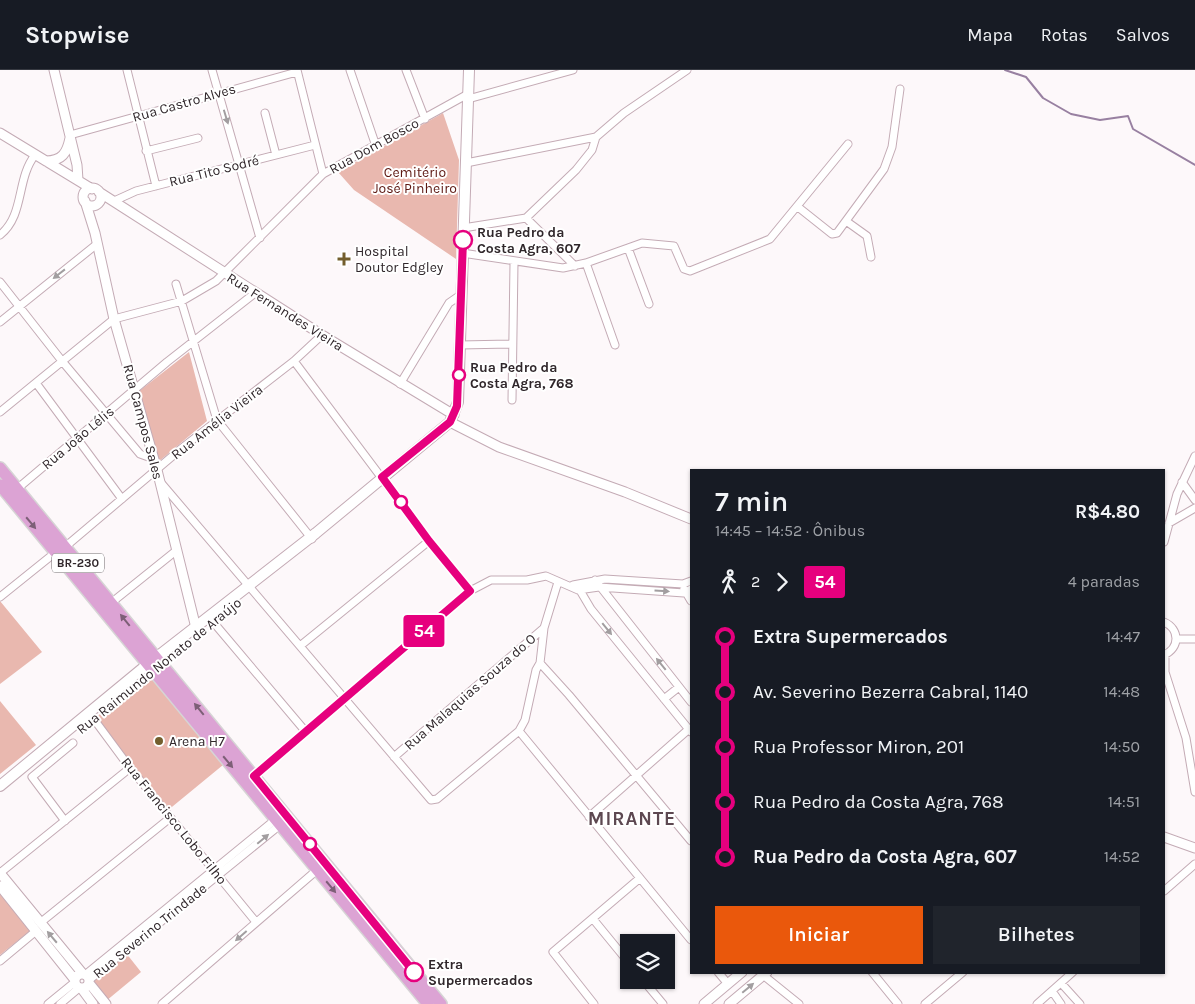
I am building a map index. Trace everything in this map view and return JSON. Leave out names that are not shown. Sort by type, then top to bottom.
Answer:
[{"type":"main road","points":[[452,418],[458,402],[469,70]]},
{"type":"main road","name":"Rua Raimundo Nonato de Araújo","points":[[0,786],[154,664],[214,623],[251,588],[452,418]]},
{"type":"main road","name":"BR-230","points":[[0,468],[6,492],[111,603],[154,664],[254,776],[441,1004]]},
{"type":"main road","name":"BR-230","points":[[60,550],[154,664],[278,822],[428,1004]]},
{"type":"main road","name":"Rua Raimundo Nonato de Araújo","points":[[0,795],[93,718],[196,628],[251,588]]},
{"type":"street","points":[[54,70],[77,165],[78,180],[90,202]]},
{"type":"street","points":[[126,70],[156,186]]},
{"type":"street","points":[[212,70],[260,238]]},
{"type":"street","points":[[350,70],[376,146]]},
{"type":"street","points":[[406,70],[425,118]]},
{"type":"street","points":[[468,97],[573,70]]},
{"type":"street","points":[[466,163],[596,137],[624,112],[687,70]]},
{"type":"street","points":[[297,71],[323,174]]},
{"type":"street","name":"Rua Castro Alves","points":[[70,136],[297,71]]},
{"type":"street","points":[[798,207],[835,233],[846,221],[885,167],[892,147],[900,89]]},
{"type":"street","name":"Rua Dom Bosco","points":[[114,320],[182,301],[204,288],[225,273],[323,174],[425,118],[468,97]]},
{"type":"street","points":[[265,113],[276,155]]},
{"type":"street","name":"Rua Fernandes Vieira","points":[[0,133],[117,203],[322,336],[499,447],[625,492],[690,519]]},
{"type":"street","points":[[46,161],[56,161],[65,154],[70,136]]},
{"type":"street","points":[[464,228],[526,218],[576,170],[592,150],[596,137]]},
{"type":"street","points":[[146,151],[198,138]]},
{"type":"street","points":[[462,253],[514,263],[556,268],[576,266],[642,243],[674,246],[684,269],[690,271],[723,256],[767,240],[798,207],[848,144]]},
{"type":"street","name":"Rua Tito Sodré","points":[[117,203],[128,194],[315,145]]},
{"type":"street","points":[[0,235],[13,222],[27,167],[34,154]]},
{"type":"street","points":[[96,190],[101,199],[90,202],[85,192],[96,190]]},
{"type":"street","name":"Rua Fernandes Vieira","points":[[90,202],[117,203]]},
{"type":"street","name":"Rua Campos Sales","points":[[90,202],[89,216],[114,320],[157,470],[196,628]]},
{"type":"street","points":[[526,218],[576,266]]},
{"type":"street","points":[[846,221],[867,236],[871,257]]},
{"type":"street","points":[[0,322],[97,244]]},
{"type":"street","points":[[628,248],[648,304]]},
{"type":"street","points":[[512,400],[514,263]]},
{"type":"street","points":[[586,263],[615,345]]},
{"type":"street","points":[[0,282],[62,361],[109,413],[140,454],[154,459]]},
{"type":"street","points":[[176,284],[217,420],[313,536]]},
{"type":"street","name":"Rua João Lélis","points":[[6,492],[78,438],[135,389],[255,293]]},
{"type":"street","points":[[400,384],[449,303],[462,294]]},
{"type":"street","points":[[0,412],[114,320]]},
{"type":"street","name":"Rua Amélia Vieira","points":[[0,597],[60,550],[217,420],[294,361],[322,336]]},
{"type":"street","points":[[460,345],[512,344]]},
{"type":"street","points":[[294,361],[429,541],[470,591]]},
{"type":"street","points":[[36,383],[122,499]]},
{"type":"street","points":[[1165,538],[1182,482],[1195,456]]},
{"type":"street","points":[[159,480],[431,800],[437,800],[519,731],[525,720],[540,663],[544,628]]},
{"type":"street","points":[[1182,482],[1195,500]]},
{"type":"street","points":[[1169,523],[1195,508]]},
{"type":"street","points":[[300,646],[429,541]]},
{"type":"street","points":[[111,603],[177,550]]},
{"type":"street","points":[[254,776],[470,591],[491,580],[527,580],[546,576],[558,582],[576,586],[597,583],[684,584],[690,581]]},
{"type":"street","name":"Rua Malaquias Souza do O","points":[[394,757],[544,628],[558,582]]},
{"type":"street","points":[[597,583],[688,591]]},
{"type":"street","points":[[597,583],[690,701]]},
{"type":"street","points":[[684,584],[688,591]]},
{"type":"street","points":[[576,586],[591,609],[690,731],[589,817]]},
{"type":"street","points":[[214,623],[306,732]]},
{"type":"street","points":[[1165,623],[1173,628],[1177,638],[1174,648],[1165,654]]},
{"type":"street","points":[[1177,638],[1195,639]]},
{"type":"street","points":[[540,663],[690,840]]},
{"type":"street","points":[[1165,674],[1186,738],[1195,792]]},
{"type":"street","points":[[664,699],[679,687]]},
{"type":"street","name":"Rua Francisco Lobo Filho","points":[[93,718],[130,768],[256,922]]},
{"type":"street","points":[[519,731],[690,939]]},
{"type":"street","points":[[63,819],[32,777],[73,743]]},
{"type":"street","points":[[38,927],[0,873],[63,819],[130,768]]},
{"type":"street","points":[[0,961],[38,927],[170,818]]},
{"type":"street","name":"Rua Severino Trindade","points":[[48,1004],[82,981],[278,822]]},
{"type":"street","points":[[1165,837],[1195,848]]},
{"type":"street","points":[[1165,889],[1195,864]]},
{"type":"street","points":[[162,1004],[317,870]]},
{"type":"street","points":[[594,1004],[553,952],[640,878]]},
{"type":"street","points":[[0,886],[38,927],[82,981],[106,1004]]},
{"type":"street","points":[[593,919],[620,952]]},
{"type":"street","points":[[720,974],[728,984]]},
{"type":"street","points":[[704,1004],[740,974]]},
{"type":"street","points":[[729,1004],[765,974],[799,1004]]},
{"type":"street","points":[[874,974],[898,1004]]},
{"type":"street","points":[[926,1004],[961,974]]},
{"type":"street","points":[[1037,1004],[1071,974]]},
{"type":"street","points":[[82,981],[93,1004]]},
{"type":"street","name":"Rua Severino Trindade","points":[[60,1004],[82,981]]},
{"type":"street","points":[[1062,983],[1080,1004]]},
{"type":"street","points":[[650,989],[663,1004]]},
{"type":"street","points":[[1052,992],[1061,1004]]},
{"type":"green space","name":"Cemitério José Pinheiro","points":[[443,113],[459,160],[456,259],[354,190],[338,172]]},
{"type":"green space","points":[[189,352],[207,421],[157,463],[138,392]]},
{"type":"green space","points":[[0,601],[42,652],[0,684]]},
{"type":"green space","name":"Arena H7","points":[[151,674],[223,765],[167,811],[95,718]]},
{"type":"green space","points":[[0,701],[36,745],[0,774]]},
{"type":"green space","points":[[0,894],[30,931],[0,955]]},
{"type":"green space","points":[[126,953],[141,972],[106,1001],[90,982]]},
{"type":"waterway","points":[[1005,70],[1026,77],[1043,98],[1071,114],[1100,120],[1128,116],[1133,129],[1195,165]]},
{"type":"bus line","name":"54","points":[[414,972],[254,776],[470,591],[429,541],[382,477],[450,422],[454,415],[458,402],[463,240]]},
{"type":"place","name":"Rua Pedro da Costa Agra, 607","points":[[463,240]]},
{"type":"place","name":"Hospital Doutor Edgley","points":[[344,259]]},
{"type":"place","name":"Rua Pedro da Costa Agra, 768","points":[[459,375]]},
{"type":"place","name":"Arena H7","points":[[159,741]]},
{"type":"place","name":"Extra Supermercados","points":[[414,972]]},
{"type":"district","name":"MIRANTE","points":[[632,819]]}]
